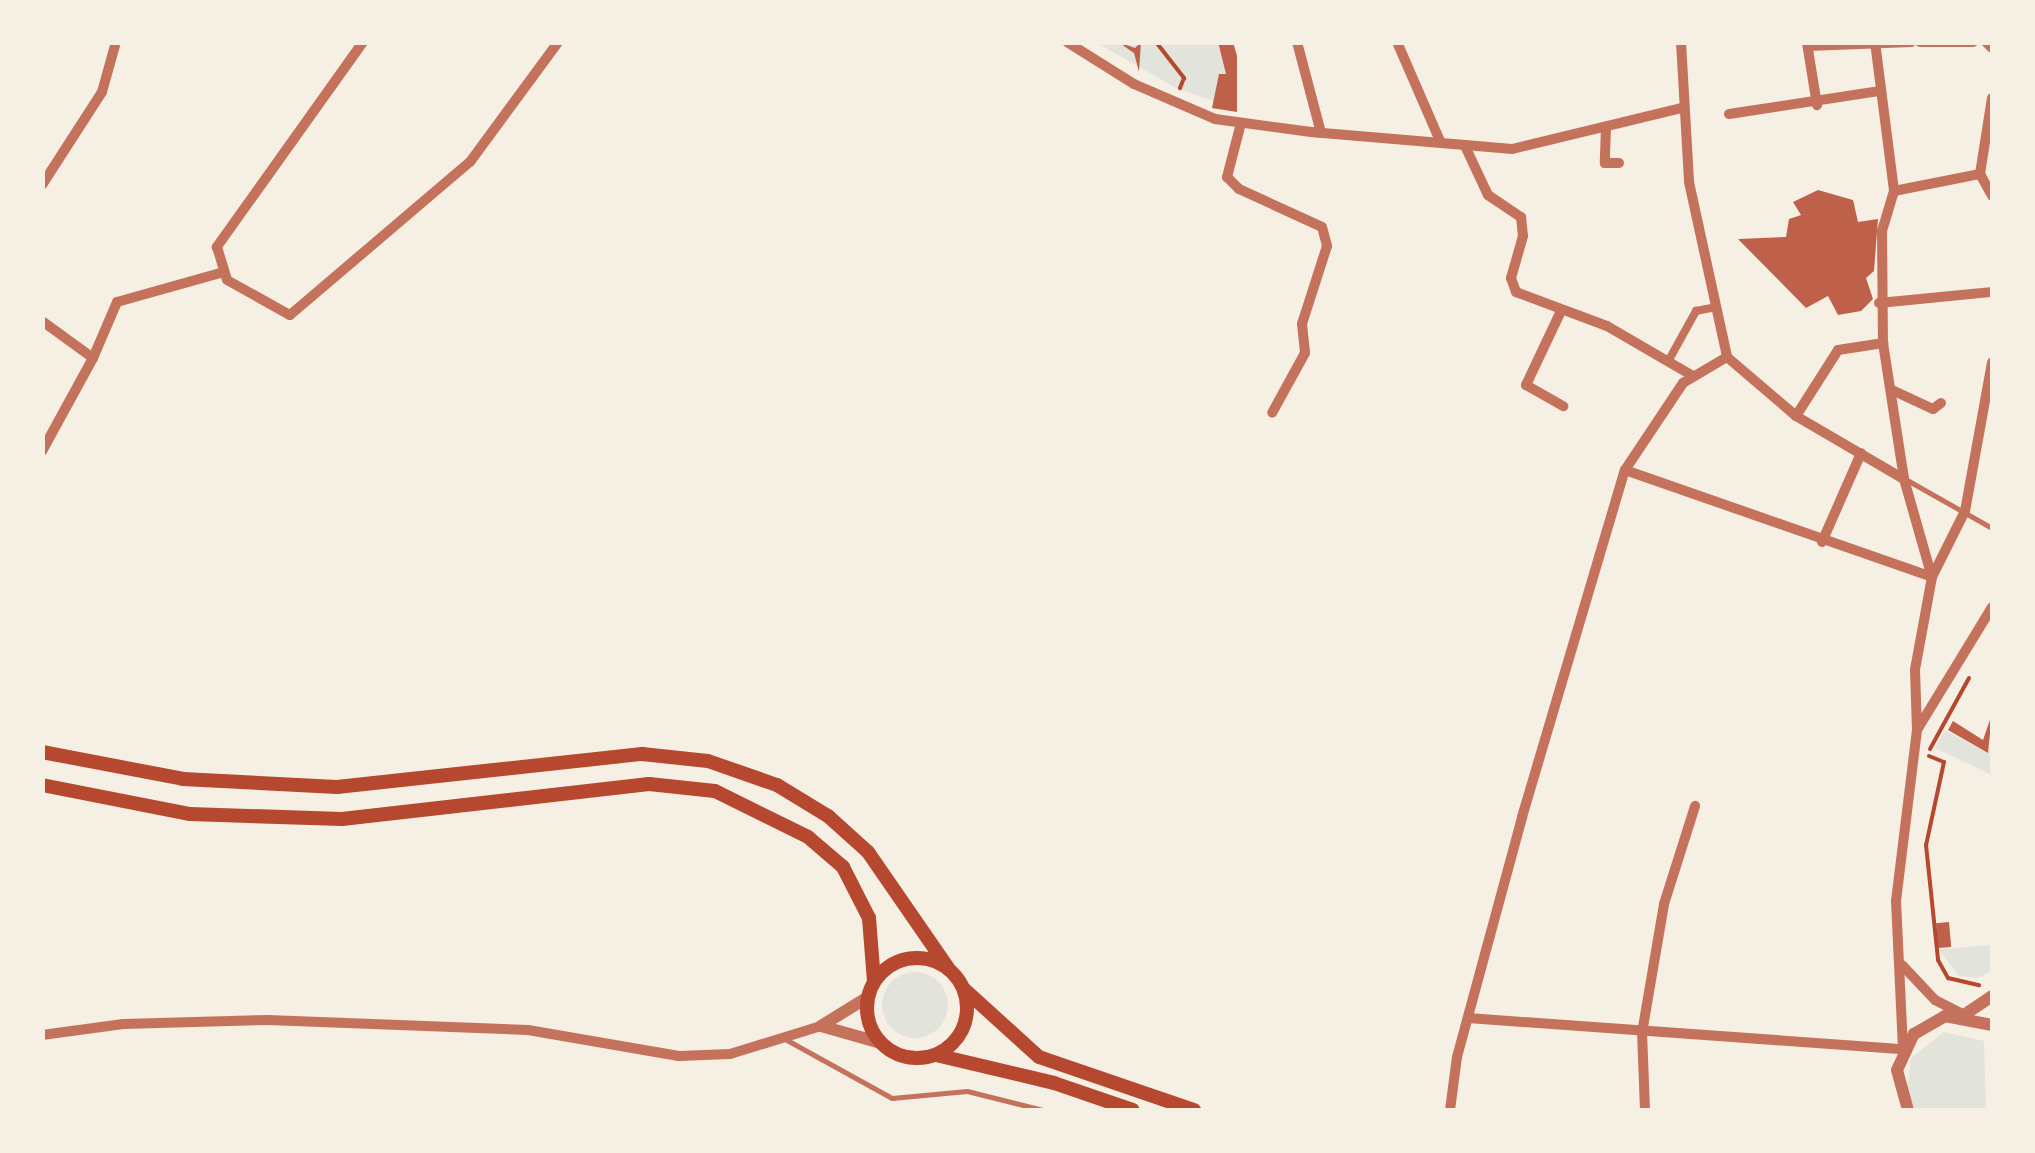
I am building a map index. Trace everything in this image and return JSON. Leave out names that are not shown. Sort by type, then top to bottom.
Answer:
[{"type":"main road","points":[[42,752],[183,780],[336,787],[642,754],[708,761],[777,785],[828,816],[868,852],[962,986],[1039,1057],[1194,1110]]},
{"type":"main road","points":[[42,785],[190,814],[342,819],[650,784],[715,792],[808,837],[843,867],[868,918],[874,981],[868,997],[872,1030],[881,1043],[910,1058],[935,1054],[1054,1083],[1133,1110]]},
{"type":"main road","points":[[874,981],[900,960],[916,957],[948,968]]},
{"type":"main road","points":[[935,1054],[964,1028],[962,986]]},
{"type":"street","points":[[42,185],[102,92],[116,42]]},
{"type":"street","points":[[364,42],[217,246],[226,280],[290,315],[470,162],[558,42]]},
{"type":"street","points":[[1067,42],[1134,84],[1215,119],[1321,133],[1512,148],[1681,108]]},
{"type":"street","points":[[1297,42],[1321,133]]},
{"type":"street","points":[[1396,42],[1441,143]]},
{"type":"street","points":[[1681,42],[1681,108],[1689,182],[1727,358],[1796,416],[1904,479]]},
{"type":"street","points":[[1817,105],[1807,44],[1911,42]]},
{"type":"street","points":[[1920,42],[1973,42]]},
{"type":"street","points":[[1986,42],[1992,48]]},
{"type":"street","points":[[1875,44],[1894,191],[1882,232],[1880,303],[1884,343],[1904,479],[1932,577]]},
{"type":"street","points":[[1729,114],[1817,105],[1880,91]]},
{"type":"street","points":[[1992,98],[1980,174],[1992,196]]},
{"type":"street","points":[[1241,123],[1227,176],[1239,190],[1322,228],[1328,246],[1302,324],[1305,353],[1272,413]]},
{"type":"street","points":[[1606,127],[1605,164],[1619,163]]},
{"type":"street","points":[[1464,146],[1488,195],[1521,216],[1523,236],[1510,278],[1516,292],[1670,358],[1692,376]]},
{"type":"street","points":[[1894,191],[1980,174]]},
{"type":"street","points":[[42,451],[93,358],[117,302],[224,272]]},
{"type":"street","points":[[1880,303],[1992,292]]},
{"type":"street","points":[[1670,358],[1696,311],[1716,307]]},
{"type":"street","points":[[1562,311],[1526,386],[1563,406]]},
{"type":"street","points":[[42,321],[93,358]]},
{"type":"street","points":[[1796,416],[1838,350],[1884,343]]},
{"type":"street","points":[[1450,1110],[1468,1018],[1625,470],[1692,376],[1727,358]]},
{"type":"street","points":[[1893,1110],[1899,1092],[1903,1049],[1896,901],[1918,730],[1915,670],[1932,577],[1964,516],[1990,410],[1992,362]]},
{"type":"street","points":[[1892,390],[1933,410],[1941,402]]},
{"type":"street","points":[[1822,542],[1861,454]]},
{"type":"street","points":[[1625,470],[1822,542],[1932,577]]},
{"type":"street","points":[[1918,730],[1992,607]]},
{"type":"street","points":[[1645,1110],[1642,1034],[1664,904],[1695,806]]},
{"type":"street","points":[[1901,964],[1935,1000],[1992,1025]]},
{"type":"street","points":[[1468,1018],[1642,1034],[1903,1049],[1928,1023],[1964,1014],[1992,996]]},
{"type":"street","points":[[42,1035],[123,1024],[268,1020],[528,1030],[679,1056],[730,1054],[821,1026],[868,997]]},
{"type":"street","points":[[821,1026],[881,1043]]},
{"type":"street","points":[[1899,1092],[1908,1110]]},
{"type":"lane","points":[[1904,479],[1964,516],[1992,528]]},
{"type":"lane","points":[[785,1039],[892,1098],[967,1091],[1043,1110]]},
{"type":"path","points":[[1156,42],[1184,78],[1179,90],[1185,92]]},
{"type":"path","points":[[1974,669],[1927,756],[1944,762],[1926,845],[1938,960],[1948,978],[1964,987],[1992,976]]},
{"type":"shaded area","points":[[1097,43],[1218,43],[1226,74],[1219,75],[1214,101],[1176,88]]},
{"type":"shaded area","points":[[1945,730],[1987,753],[1992,740],[1992,775],[1935,748]]},
{"type":"shaded area","points":[[1992,945],[1992,971],[1977,978],[1959,976],[1938,949]]},
{"type":"shaded area","points":[[915,972],[938,982],[948,1005],[938,1028],[915,1038],[892,1028],[882,1005],[892,982]]},
{"type":"shaded area","points":[[1944,1032],[1984,1041],[1986,1110],[1915,1108],[1907,1092],[1911,1058]]},
{"type":"building","points":[[1118,42],[1135,48],[1141,42],[1139,72],[1134,53]]},
{"type":"building","points":[[1218,42],[1233,42],[1237,56],[1237,112],[1212,108],[1219,74],[1226,74]]},
{"type":"building","points":[[1818,190],[1853,200],[1858,222],[1878,219],[1874,271],[1866,278],[1873,299],[1861,311],[1838,315],[1828,296],[1806,308],[1738,239],[1786,237],[1789,219],[1801,215],[1793,202]]},
{"type":"building","points":[[1992,714],[1988,753],[1948,730],[1953,721],[1983,740]]},
{"type":"building","points":[[1949,922],[1951,947],[1938,948],[1936,923]]}]
